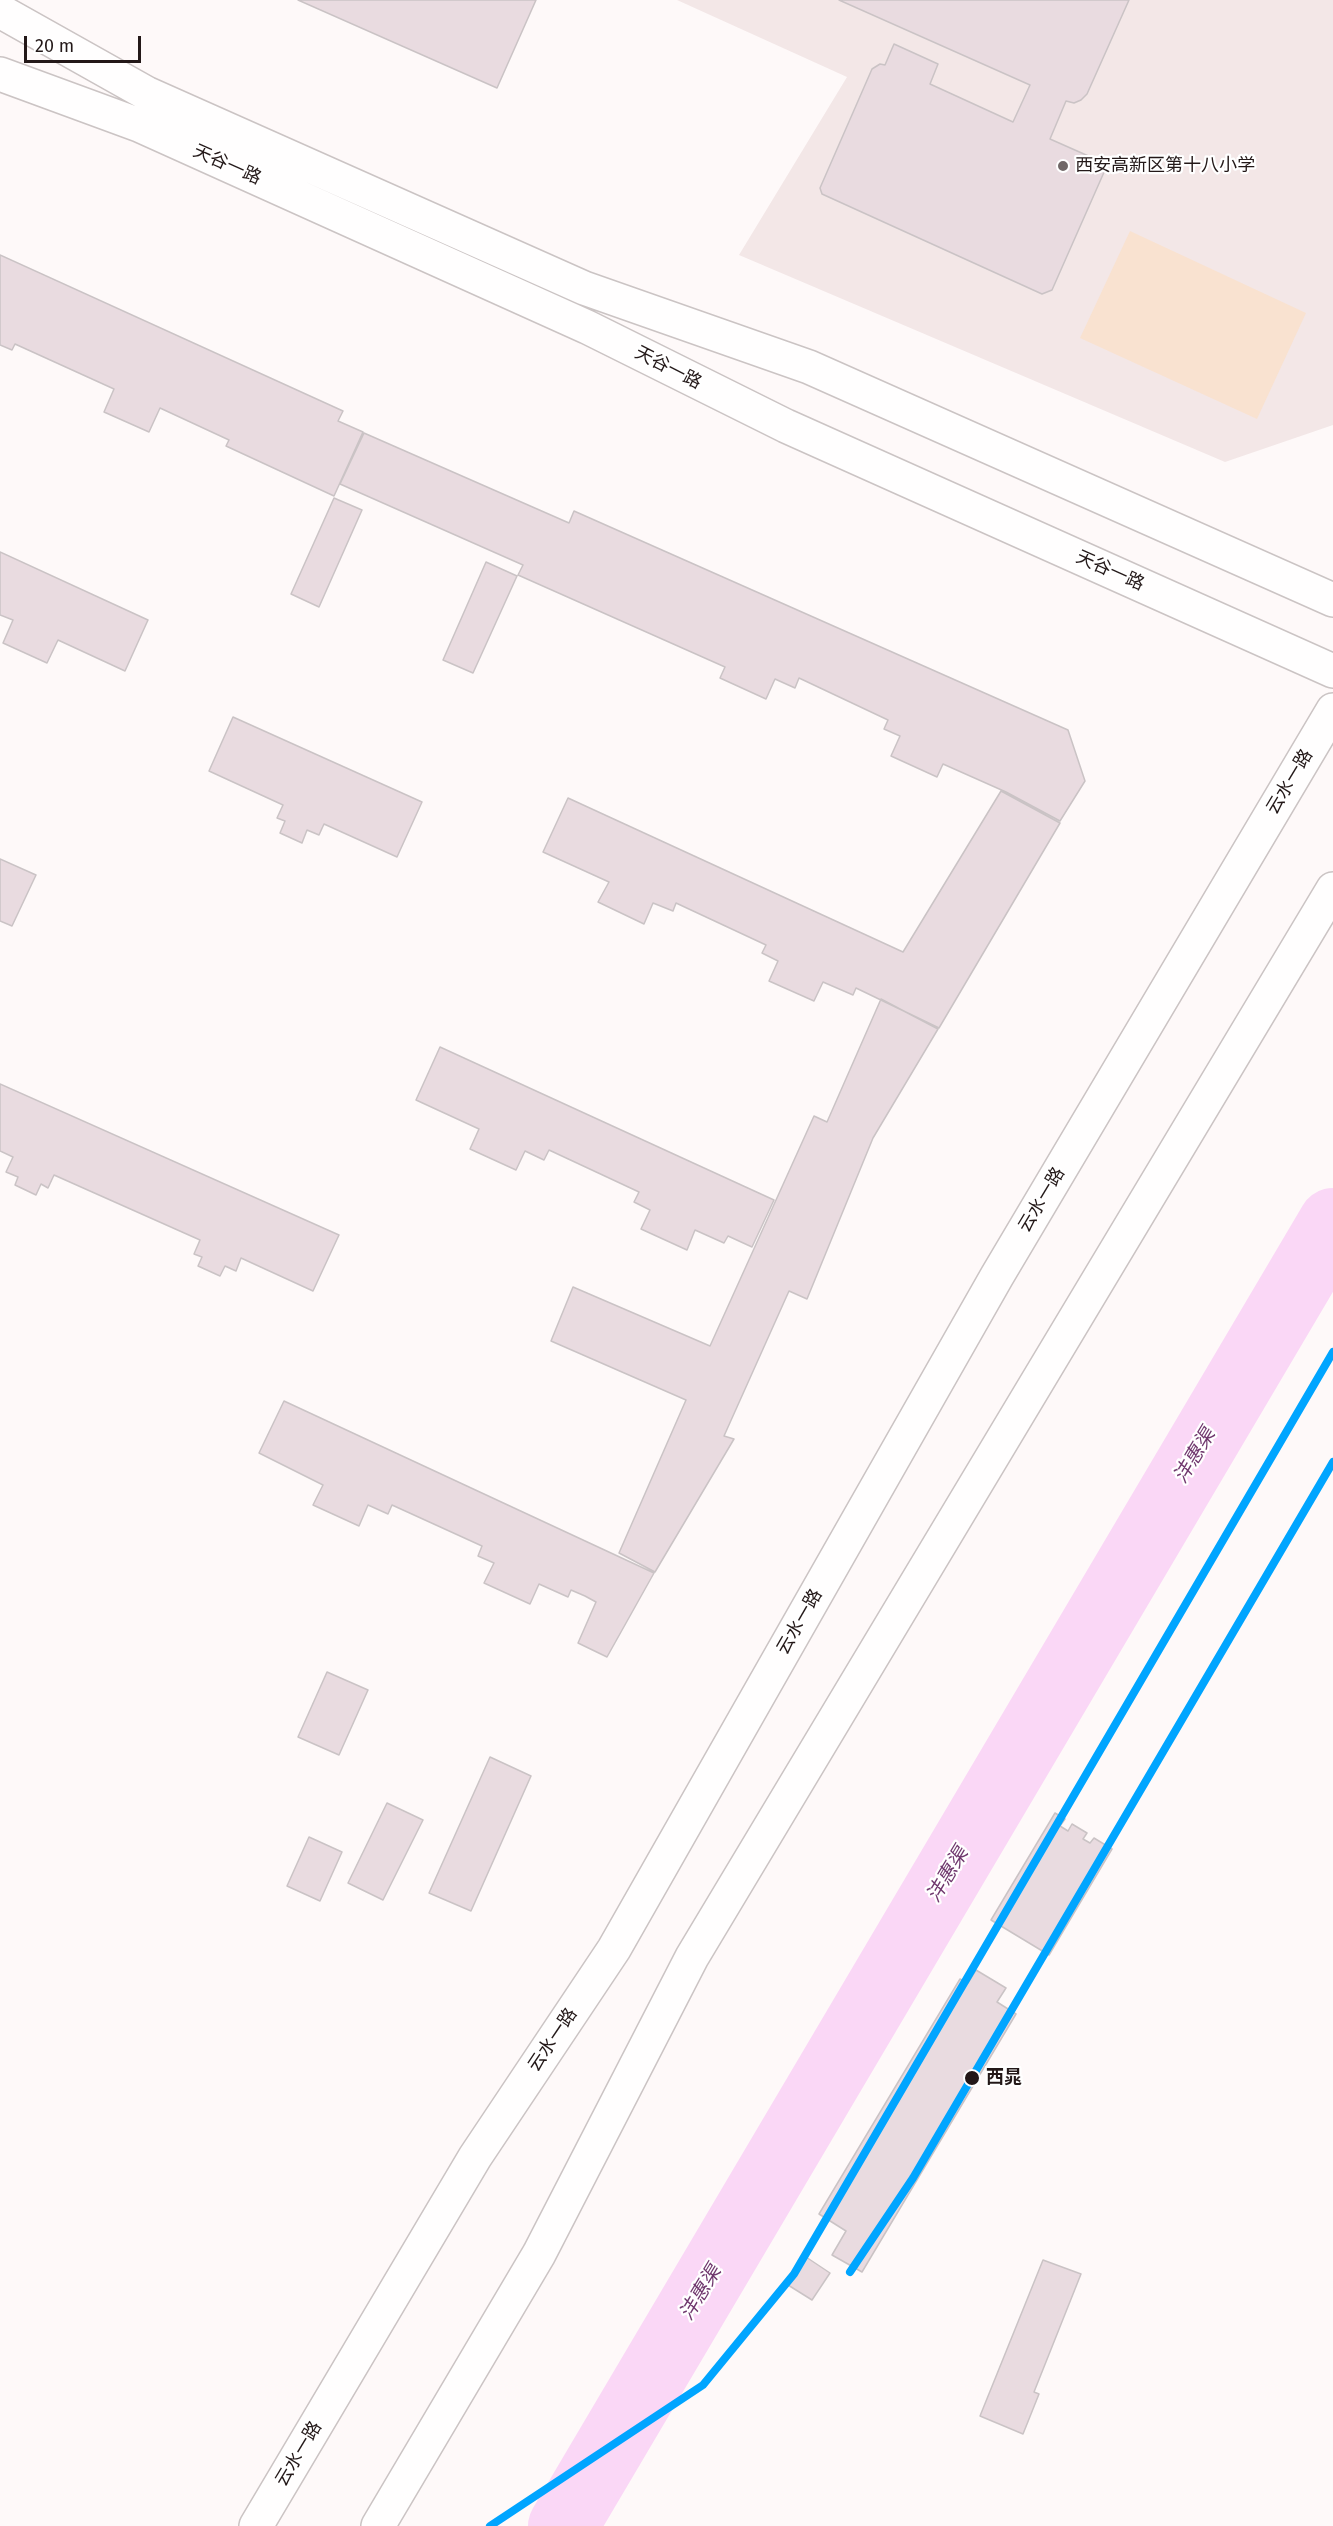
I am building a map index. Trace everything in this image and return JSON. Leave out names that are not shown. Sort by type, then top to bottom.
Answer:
[{"type":"street","name":"天谷一路","points":[[0,11],[146,93],[584,288],[809,367],[1333,600]]},
{"type":"street","name":"天谷一路","points":[[0,74],[150,130],[587,327],[786,426],[1333,671]]},
{"type":"street","name":"云水一路","points":[[256,2526],[475,2157],[614,1949],[1003,1265],[1333,710]]},
{"type":"street","points":[[378,2526],[539,2254],[692,1957],[1333,889]]},
{"type":"shaded area","name":"西安高新区第十八小学","points":[[677,0],[1333,0],[1333,425],[1225,462],[739,255],[847,77]]},
{"type":"shaded area","points":[[1130,231],[1306,313],[1257,419],[1080,338]]},
{"type":"building","points":[[298,0],[536,0],[497,88]]},
{"type":"building","points":[[839,0],[1129,0],[1087,94],[1074,103],[1066,101],[1050,139],[1102,162],[1105,170],[1052,290],[1042,294],[822,194],[820,188],[872,69],[880,64],[885,65],[894,44],[938,64],[930,84],[1013,122],[1030,85]]},
{"type":"building","points":[[0,255],[343,411],[338,421],[363,432],[334,496],[226,446],[229,440],[160,408],[149,432],[104,412],[114,389],[15,344],[12,350],[0,345]]},
{"type":"building","points":[[364,433],[569,523],[574,511],[1068,730],[1085,781],[1060,821],[1006,792],[943,764],[937,777],[891,756],[900,736],[884,729],[888,720],[799,678],[795,688],[775,679],[766,699],[720,678],[725,667],[518,575],[523,565],[340,484]]},
{"type":"building","points":[[334,498],[362,510],[319,607],[291,594]]},
{"type":"building","points":[[0,552],[148,620],[125,671],[58,640],[47,663],[3,643],[13,620],[0,615]]},
{"type":"building","points":[[486,562],[517,576],[473,673],[443,660]]},
{"type":"building","points":[[233,717],[422,802],[397,857],[324,824],[319,835],[307,830],[302,843],[280,833],[285,821],[277,818],[283,805],[209,771]]},
{"type":"building","points":[[1001,791],[1060,823],[939,1028],[856,988],[853,995],[823,982],[814,1001],[769,981],[778,961],[762,953],[766,945],[676,903],[673,911],[653,903],[644,924],[598,902],[609,882],[543,852],[568,798],[903,952]]},
{"type":"building","points":[[0,859],[36,875],[12,926],[0,921]]},
{"type":"building","points":[[881,999],[938,1029],[873,1138],[807,1299],[789,1291],[724,1436],[734,1439],[655,1572],[619,1553],[686,1400],[551,1341],[573,1287],[710,1346],[814,1116],[827,1122]]},
{"type":"building","points":[[440,1047],[774,1200],[752,1247],[728,1236],[724,1243],[695,1230],[687,1250],[641,1229],[650,1210],[634,1202],[639,1192],[549,1150],[544,1160],[525,1151],[516,1170],[470,1149],[479,1129],[416,1100]]},
{"type":"building","points":[[0,1084],[339,1235],[313,1291],[241,1258],[236,1271],[225,1266],[220,1276],[198,1266],[202,1257],[194,1254],[200,1240],[54,1175],[48,1188],[41,1184],[36,1195],[15,1185],[18,1177],[6,1172],[13,1157],[0,1151]]},
{"type":"building","points":[[284,1401],[654,1573],[607,1657],[578,1643],[596,1602],[585,1596],[571,1590],[568,1597],[539,1584],[530,1604],[484,1583],[494,1563],[478,1556],[482,1546],[392,1505],[388,1514],[368,1505],[359,1526],[313,1505],[323,1485],[259,1453]]},
{"type":"building","points":[[327,1672],[368,1690],[339,1755],[298,1737]]},
{"type":"building","points":[[490,1757],[531,1776],[471,1911],[429,1893]]},
{"type":"building","points":[[387,1803],[423,1820],[383,1900],[348,1883]]},
{"type":"building","points":[[1055,1813],[1065,1819],[1060,1826],[1068,1831],[1072,1824],[1087,1833],[1083,1839],[1090,1843],[1094,1838],[1112,1849],[1049,1955],[991,1920]]},
{"type":"building","points":[[309,1837],[342,1852],[320,1901],[287,1886]]},
{"type":"building","points":[[976,1970],[1006,1988],[997,2002],[1016,2014],[862,2272],[832,2255],[846,2231],[819,2214],[960,1979],[968,1983]]},
{"type":"building","points":[[806,2257],[830,2273],[812,2300],[788,2285]]},
{"type":"building","points":[[1043,2260],[1081,2274],[1034,2392],[1039,2394],[1023,2434],[980,2416]]},
{"type":"waterway","name":"沣惠渠","points":[[563,2526],[1333,1223]]},
{"type":"transit line","points":[[490,2526],[703,2385],[794,2274],[1333,1352]]},
{"type":"transit line","points":[[850,2272],[913,2178],[1333,1462]]},
{"type":"place","name":"西安高新区第十八小学","points":[[1063,166]]},
{"type":"place","name":"西晁","points":[[972,2078]]}]
